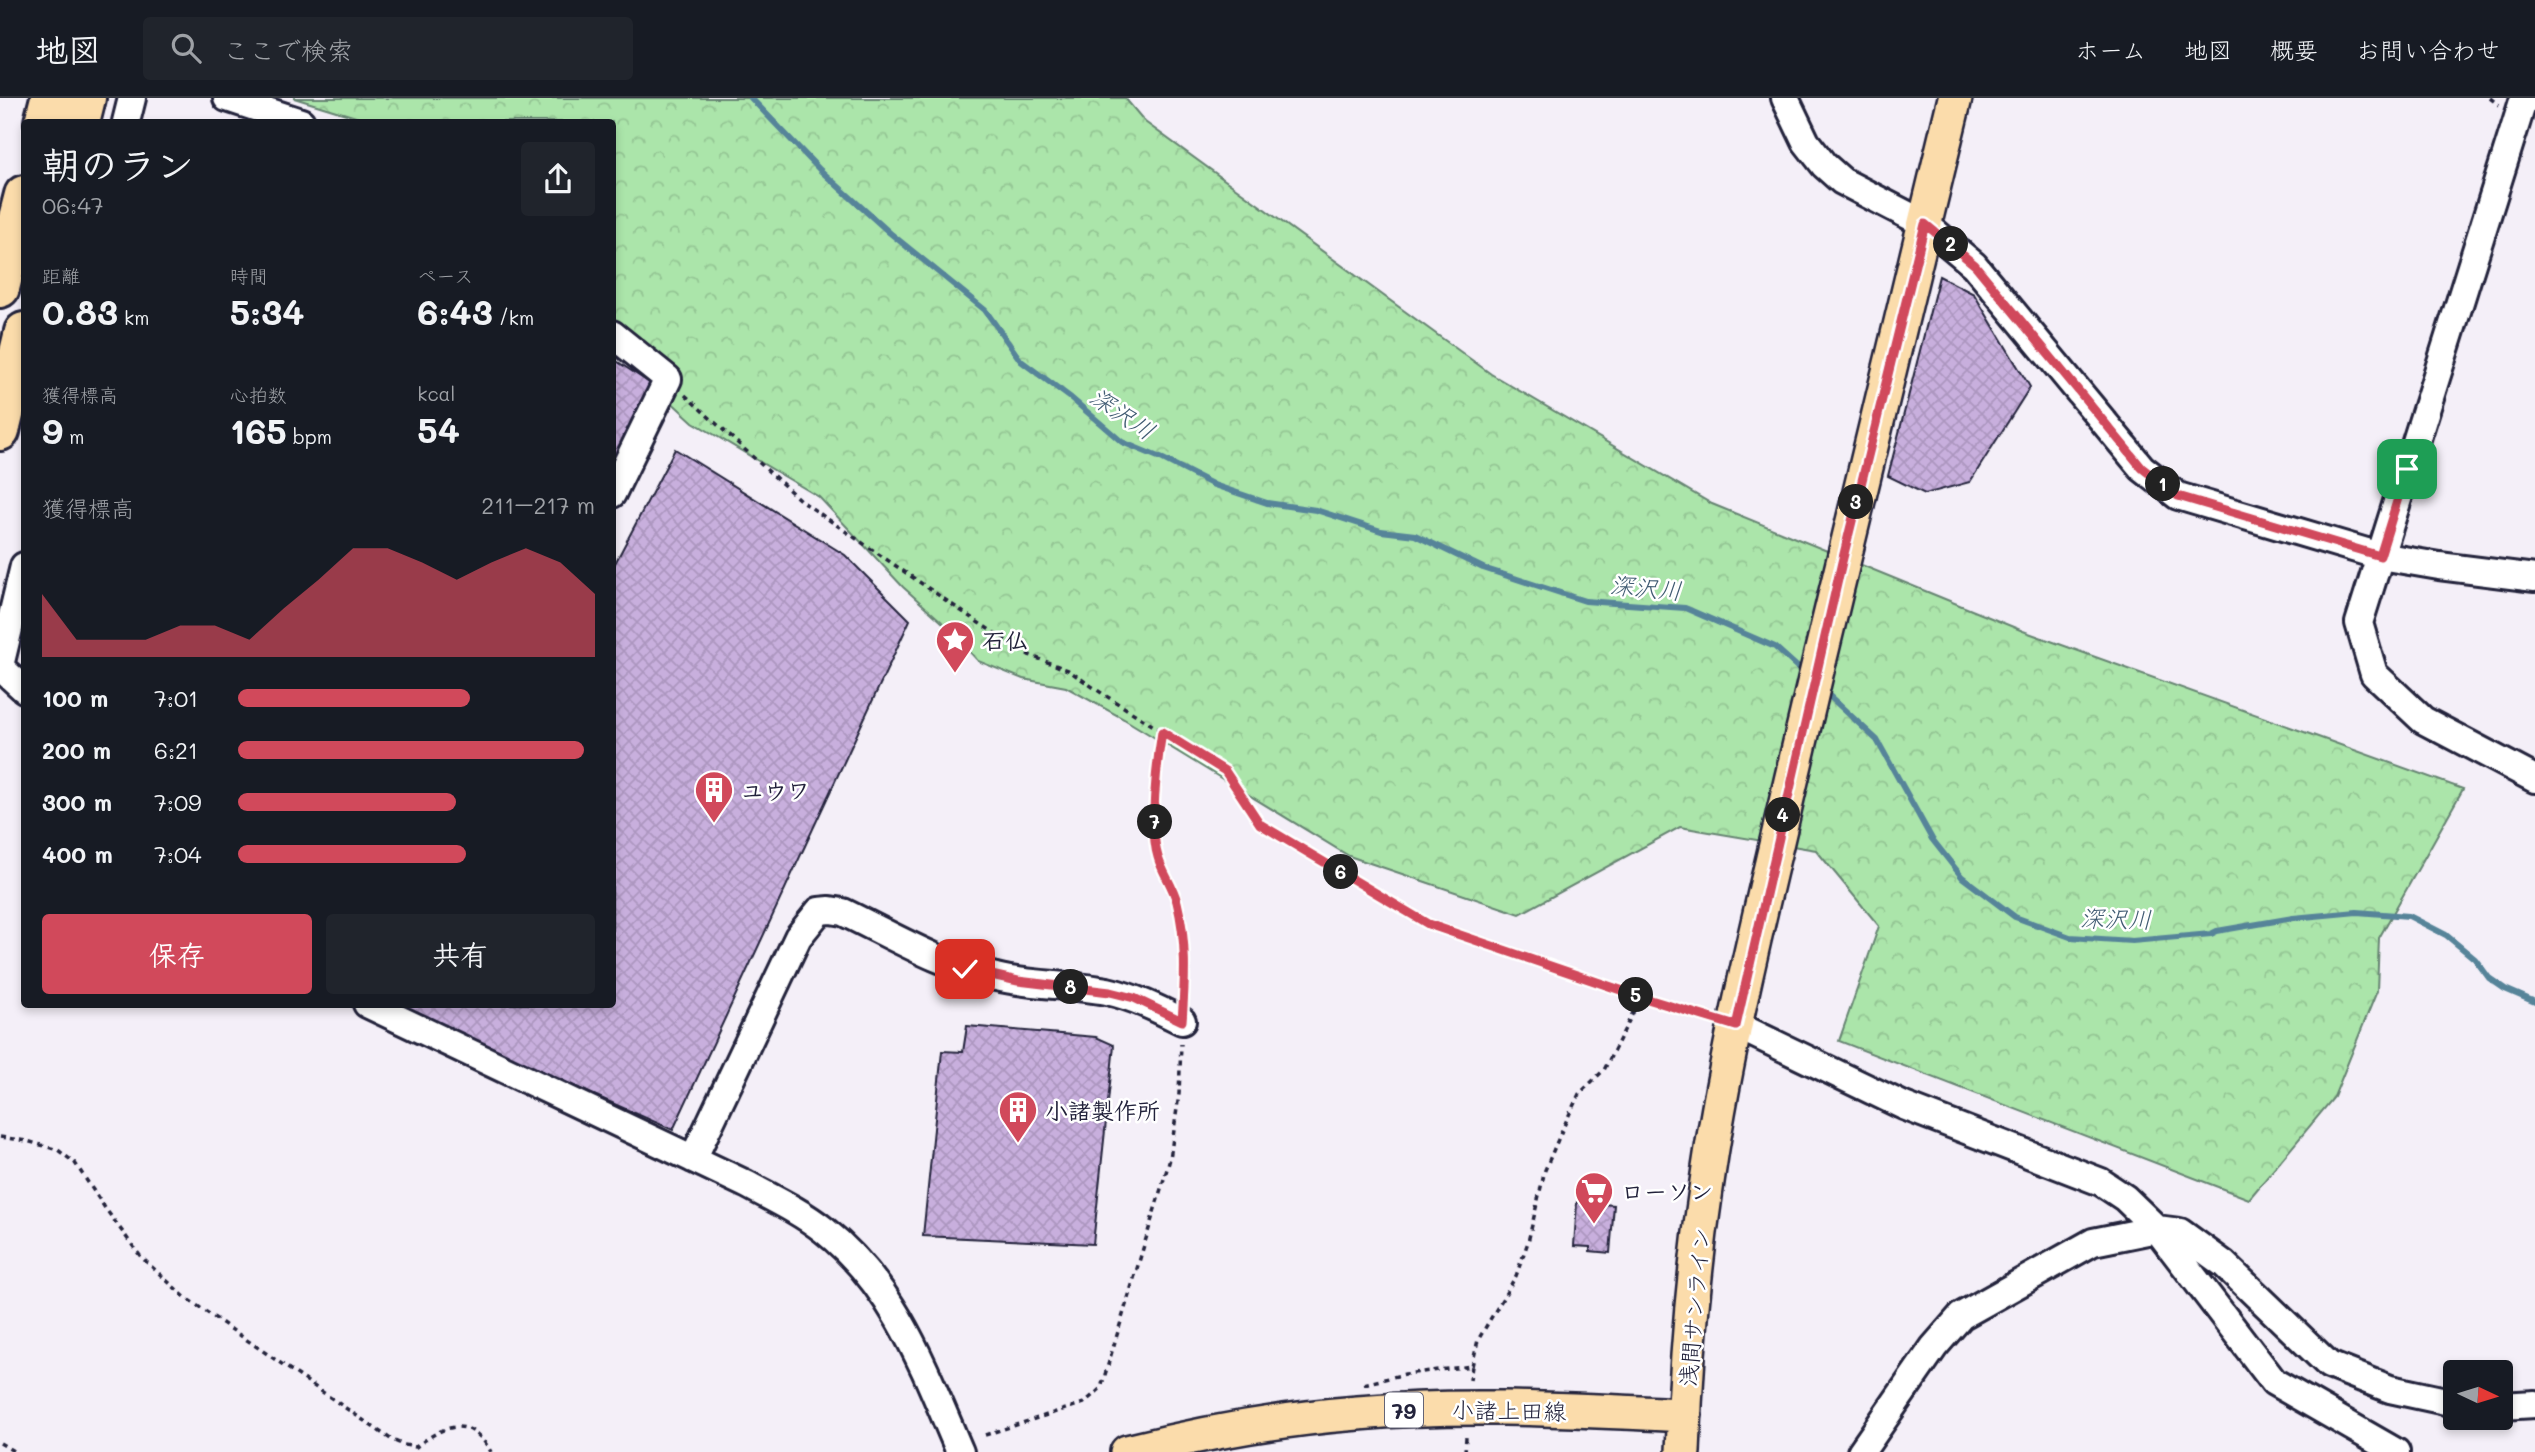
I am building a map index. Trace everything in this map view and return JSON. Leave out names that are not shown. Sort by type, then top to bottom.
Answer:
[{"type":"highway","points":[[45,119],[50,98]]},
{"type":"highway","points":[[81,119],[86,98]]},
{"type":"highway","points":[[0,288],[21,207]]},
{"type":"highway","points":[[0,431],[21,344]]},
{"type":"main road","name":"浅間サンライン","points":[[1684,1452],[1694,1289],[1705,1190],[1718,1110],[1842,562],[1955,98]]},
{"type":"main road","name":"小諸上田線","points":[[1127,1452],[1247,1426],[1345,1414],[1436,1408],[1685,1415]]},
{"type":"street","points":[[127,119],[131,98]]},
{"type":"street","points":[[227,98],[292,119]]},
{"type":"street","points":[[1786,98],[1806,142],[1833,173],[1842,181],[1925,224],[1975,265],[2142,468],[2178,496],[2380,556],[2535,578]]},
{"type":"street","points":[[2524,98],[2359,623],[2374,674],[2423,720],[2535,779]]},
{"type":"street","points":[[616,337],[668,379],[616,486]]},
{"type":"street","points":[[21,578],[0,666],[21,686]]},
{"type":"street","points":[[693,1159],[798,937],[819,911],[843,912],[965,969],[1018,981],[1110,992],[1134,998],[1182,1021]]},
{"type":"street","points":[[376,1008],[693,1159],[797,1212],[824,1230],[873,1278],[896,1311],[918,1353],[960,1452]]},
{"type":"street","points":[[1736,1026],[1904,1106],[2101,1182],[2124,1198],[2157,1229],[2274,1382],[2383,1447],[2396,1452]]},
{"type":"street","points":[[1861,1452],[1934,1346],[1961,1316],[2093,1242],[2157,1229],[2180,1232],[2224,1264],[2329,1365],[2390,1389],[2443,1400]]},
{"type":"street","points":[[2513,1405],[2535,1404]]},
{"type":"path","points":[[668,379],[800,500],[1029,655],[1068,670],[1225,771],[1260,824],[1428,924],[1641,997],[1736,1026]]},
{"type":"path","points":[[985,1435],[1084,1403],[1101,1388],[1170,1159],[1180,1094],[1185,946],[1177,900],[1157,856],[1155,817],[1162,732]]},
{"type":"path","points":[[1470,1380],[1478,1340],[1516,1276],[1528,1242],[1545,1170],[1567,1118],[1578,1094],[1604,1070],[1641,997]]},
{"type":"path","points":[[0,1137],[58,1150],[75,1163],[141,1257],[186,1298],[392,1440],[416,1447],[431,1435],[460,1426],[474,1429],[491,1452]]},
{"type":"path","points":[[1345,1414],[1347,1388],[1405,1374],[1472,1366]]},
{"type":"path","points":[[1465,1452],[1466,1437]]},
{"type":"path","points":[[0,1443],[15,1452]]},
{"type":"green space","points":[[294,98],[1125,98],[1145,122],[1491,374],[1712,504],[2023,631],[2463,789],[2379,938],[2377,991],[2334,1097],[2249,1199],[1839,1041],[1879,926],[1816,850],[1680,827],[1520,914],[1349,856],[1124,719],[1066,687],[1023,679],[978,661],[942,622],[903,587],[819,497],[693,422],[654,386],[616,332],[616,119],[359,118]]},
{"type":"building","points":[[1939,276],[1974,294],[2030,387],[1970,482],[1925,494],[1888,476]]},
{"type":"building","points":[[616,361],[654,386],[616,470]]},
{"type":"building","name":"ユウワ","points":[[675,449],[845,555],[910,620],[673,1130],[398,1008],[616,1008],[616,561]]},
{"type":"building","name":"小諸製作所","points":[[967,1026],[1096,1037],[1114,1045],[1093,1244],[923,1236],[942,1051],[963,1052]]},
{"type":"building","name":"ローソン","points":[[1577,1202],[1614,1205],[1610,1253],[1574,1246]]},
{"type":"waterway","name":"深沢川","points":[[751,98],[820,170],[890,233],[985,310],[1021,361],[1071,398],[1122,442],[1214,485],[1267,503],[1316,510],[1381,531],[1415,535],[1483,568],[1585,601],[1685,608],[1775,647],[1805,674]]},
{"type":"waterway","name":"深沢川","points":[[1824,691],[1877,740],[1932,839],[1962,877],[2015,917],[2070,937],[2132,941],[2211,934],[2293,918],[2357,912],[2409,916],[2446,935],[2475,959],[2489,978],[2505,989],[2535,1002]]},
{"type":"place","name":"石仏","points":[[955,674]]},
{"type":"place","name":"ユウワ","points":[[714,824]]},
{"type":"place","name":"小諸製作所","points":[[1018,1144]]},
{"type":"place","name":"ローソン","points":[[1594,1225]]},
{"type":"route","points":[[965,969],[1018,981],[1110,992],[1134,998],[1182,1021],[1185,946],[1177,900],[1157,856],[1155,817],[1162,732],[1225,771],[1260,824],[1428,924],[1641,997],[1736,1026],[1842,562],[1925,224],[1975,265],[2142,468],[2178,496],[2380,556],[2407,469]]}]
